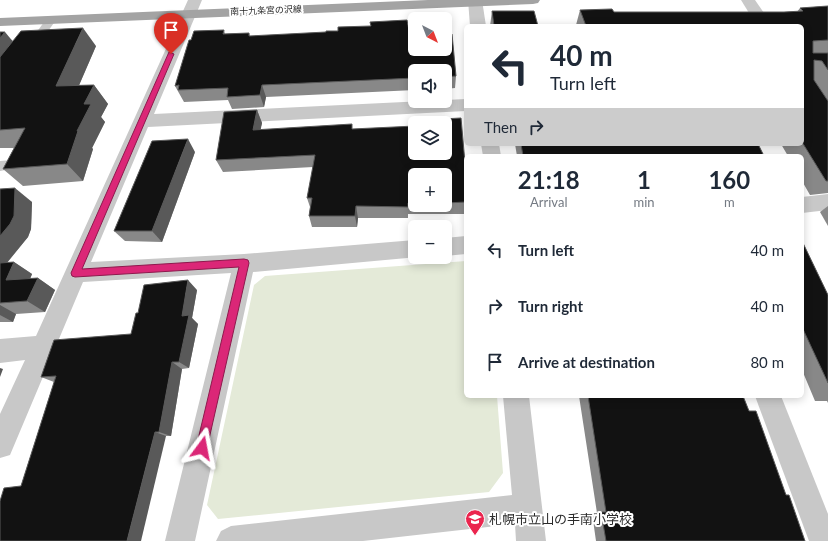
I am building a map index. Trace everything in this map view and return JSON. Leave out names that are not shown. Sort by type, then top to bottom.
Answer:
[{"type":"main road","name":"南十九条宮の沢線","points":[[0,22],[51,20],[192,7],[533,0]]},
{"type":"street","points":[[748,0],[764,24]]},
{"type":"street","points":[[475,2],[478,24]]},
{"type":"street","points":[[0,445],[192,7]]},
{"type":"street","points":[[141,122],[464,105]]},
{"type":"street","points":[[804,205],[828,202]]},
{"type":"street","points":[[452,246],[464,245]]},
{"type":"street","points":[[75,273],[244,263],[408,250]]},
{"type":"street","points":[[180,541],[244,263]]},
{"type":"street","points":[[0,350],[42,347]]},
{"type":"street","points":[[516,398],[531,541]]},
{"type":"street","points":[[769,398],[824,541]]},
{"type":"street","points":[[231,541],[528,508]]},
{"type":"lane","points":[[25,55],[51,20]]},
{"type":"green space","points":[[464,261],[464,398],[497,398],[503,473],[489,492],[218,519],[207,505],[254,285],[265,276],[426,264],[452,264],[452,262]]},
{"type":"building","points":[[828,6],[828,40],[813,41],[813,53],[828,53],[828,70],[822,61],[814,60],[814,80],[828,101],[828,181],[826,181],[804,145],[804,24],[585,24],[580,10],[612,9],[614,12],[803,11],[800,8]]},
{"type":"building","points":[[492,11],[534,11],[537,24],[494,24]]},
{"type":"building","points":[[407,20],[408,56],[452,56],[452,34],[456,76],[452,76],[452,64],[408,64],[408,78],[262,85],[260,95],[227,97],[228,88],[178,90],[179,85],[175,86],[189,40],[191,40],[194,31],[224,30],[223,34],[249,33],[249,36],[338,31],[338,27],[371,26],[370,22]]},
{"type":"building","points":[[83,28],[56,86],[94,85],[84,104],[91,104],[77,131],[67,164],[3,169],[25,128],[0,130],[0,57],[21,31]]},
{"type":"building","points":[[0,32],[5,32],[0,38]]},
{"type":"building","points":[[257,110],[253,130],[352,124],[352,129],[408,126],[408,160],[452,160],[452,118],[461,118],[464,154],[464,202],[452,203],[452,168],[408,168],[408,207],[356,206],[355,216],[309,216],[312,198],[307,198],[315,155],[216,160],[224,112]]},
{"type":"building","points":[[188,139],[152,231],[114,231],[152,141]]},
{"type":"building","points":[[521,146],[759,146],[763,154],[523,154]]},
{"type":"building","points":[[15,188],[14,216],[10,224],[0,236],[0,189]]},
{"type":"building","points":[[804,245],[828,295],[828,383],[804,331]]},
{"type":"building","points":[[14,262],[6,280],[38,278],[27,301],[0,303],[0,263]]},
{"type":"building","points":[[188,280],[182,316],[189,315],[179,362],[172,362],[159,432],[155,432],[127,541],[0,541],[0,501],[4,488],[21,486],[56,376],[41,377],[54,340],[131,334],[136,313],[138,313],[144,285]]},
{"type":"building","points":[[588,398],[744,398],[749,411],[756,411],[786,495],[789,495],[805,541],[606,541],[601,512],[606,512]]},
{"type":"place","name":"札幌市立山の手南小学校","points":[[475,536]]},
{"type":"route","points":[[171,54],[75,273],[244,263],[202,448]]}]
